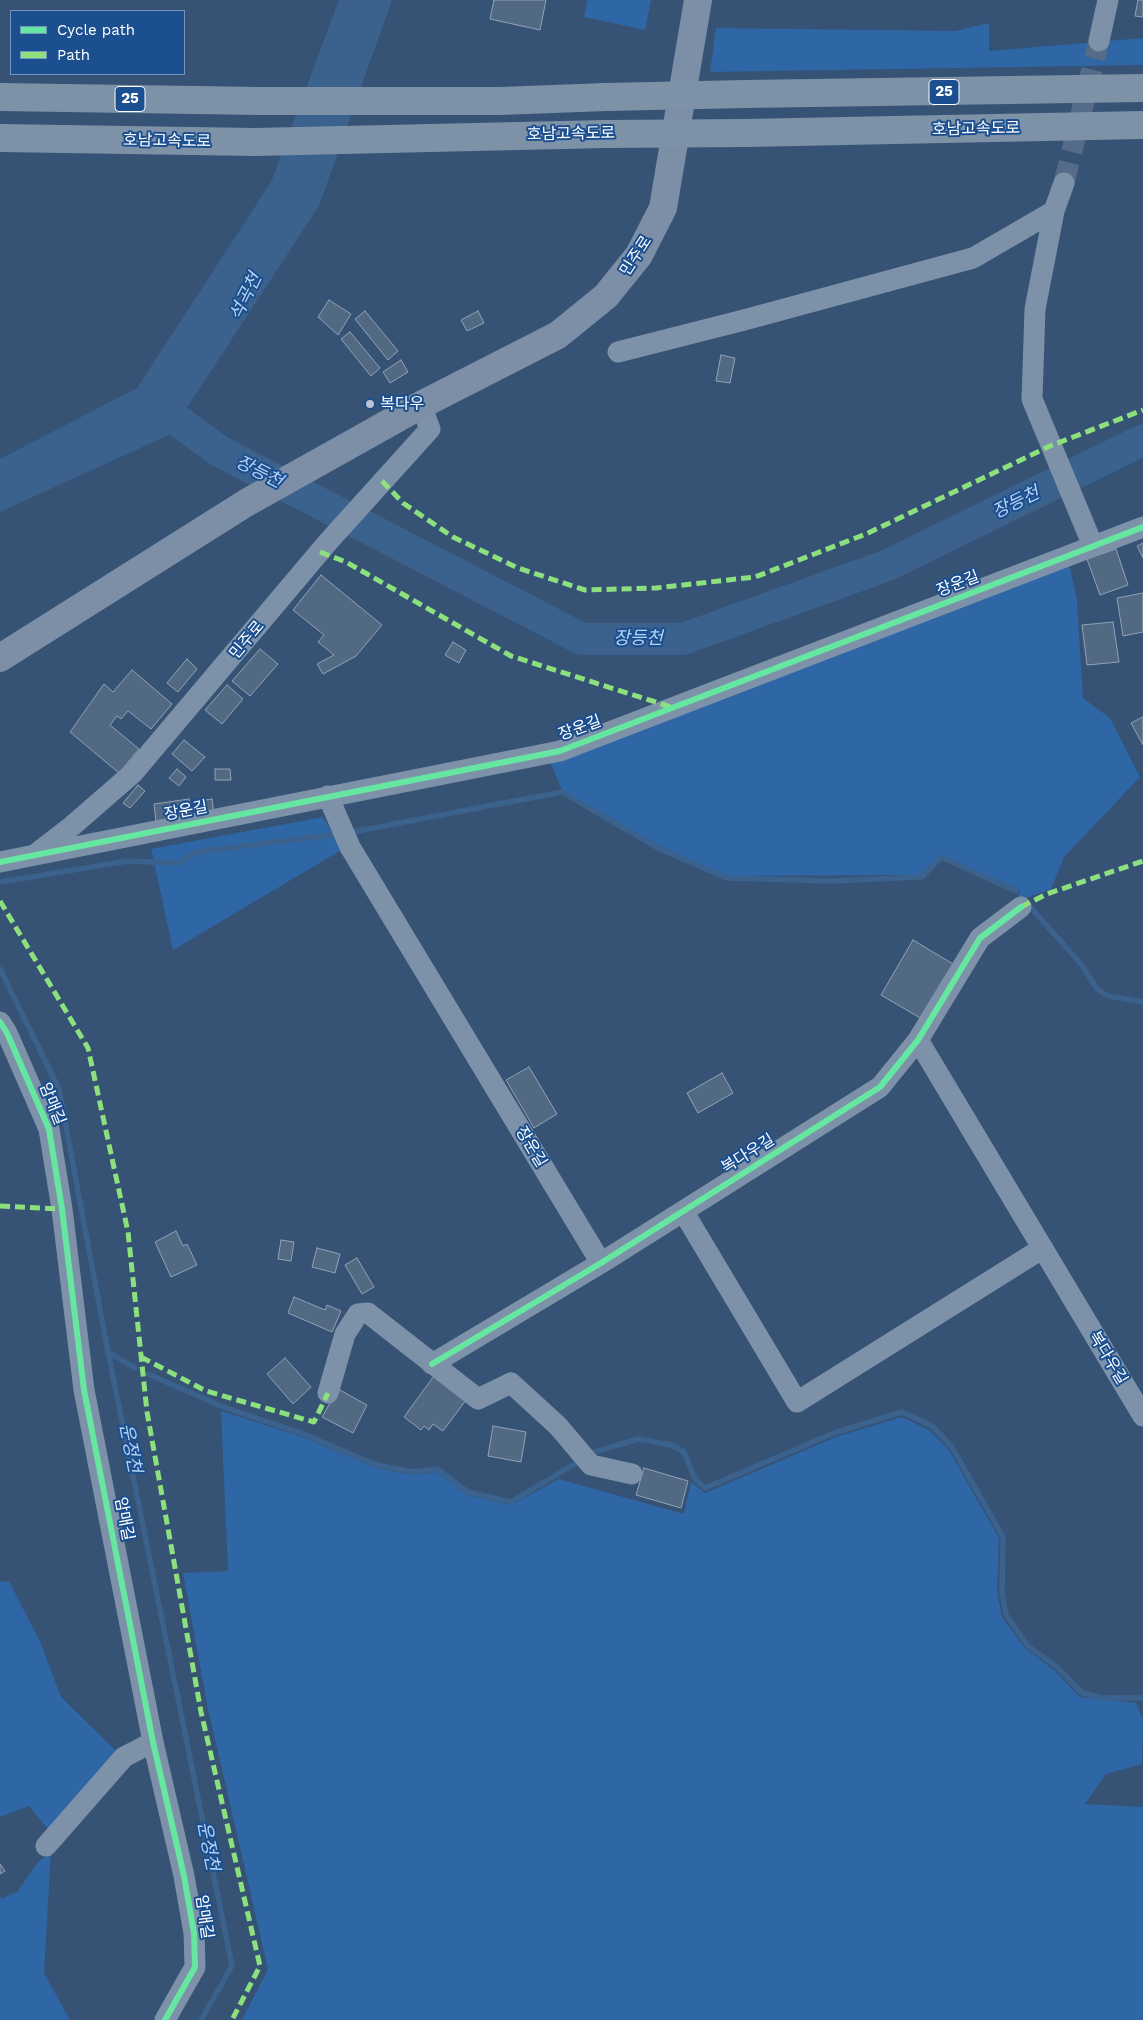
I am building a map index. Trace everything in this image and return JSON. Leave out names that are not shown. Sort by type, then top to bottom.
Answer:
[{"type":"highway","name":"25","points":[[0,97],[260,101],[446,101],[1143,88]]},
{"type":"highway","name":"호남고속도로","points":[[0,138],[255,142],[1143,125]]},
{"type":"main road","name":"민주로","points":[[0,658],[246,503],[421,405],[558,335],[606,296],[639,255],[662,208],[698,0]]},
{"type":"street","points":[[1099,41],[1108,0]]},
{"type":"street","points":[[1064,183],[1054,211],[1035,309],[1032,399],[1093,546]]},
{"type":"street","points":[[618,352],[753,318],[973,258],[1054,211]]},
{"type":"street","name":"민주로","points":[[34,856],[134,774],[328,542],[430,429],[421,405]]},
{"type":"street","name":"장운길","points":[[0,862],[560,751],[1143,527]]},
{"type":"street","name":"장운길","points":[[328,796],[350,847],[601,1263]]},
{"type":"street","name":"복다우길","points":[[432,1364],[601,1263],[880,1088],[918,1040],[980,938],[1021,907]]},
{"type":"street","name":"암매길","points":[[0,1022],[7,1033],[49,1129],[62,1209],[84,1390],[153,1742],[184,1876],[194,1941],[195,1967],[165,2020]]},
{"type":"street","name":"복다우길","points":[[918,1040],[1143,1416]]},
{"type":"street","points":[[683,1211],[797,1402],[1043,1248]]},
{"type":"street","points":[[328,1393],[345,1334],[358,1314],[368,1313],[478,1399],[511,1383],[558,1426],[591,1465],[632,1474]]},
{"type":"street","points":[[46,1846],[124,1757],[153,1742]]},
{"type":"shaded area","points":[[587,0],[651,0],[645,30],[584,17]]},
{"type":"shaded area","points":[[989,23],[989,51],[1143,38],[1143,65],[710,72],[716,28],[955,31]]},
{"type":"shaded area","points":[[1069,563],[1077,601],[1083,698],[1110,718],[1140,777],[1064,857],[1051,889],[1017,901],[1020,890],[941,855],[920,875],[727,876],[657,846],[562,790],[549,760]]},
{"type":"shaded area","points":[[323,817],[343,849],[173,950],[151,849]]},
{"type":"shaded area","points":[[221,1411],[300,1436],[376,1468],[413,1475],[437,1472],[467,1495],[511,1505],[559,1479],[684,1514],[691,1482],[705,1493],[836,1437],[902,1417],[929,1430],[949,1450],[999,1538],[997,1591],[1002,1617],[1025,1648],[1054,1670],[1080,1697],[1136,1703],[1143,1720],[1142,1764],[1106,1774],[1085,1804],[1143,1807],[1143,2020],[242,2020],[268,1969],[208,1709],[183,1573],[228,1571]]},
{"type":"shaded area","points":[[9,1581],[41,1644],[61,1697],[121,1756],[50,1832],[29,1806],[0,1817],[0,1582]]},
{"type":"shaded area","points":[[51,1852],[44,1973],[70,2020],[0,2020],[0,1897],[3,1898],[17,1892],[38,1862]]},
{"type":"water","name":"석곡천","points":[[339,0],[392,0],[319,206],[169,435],[0,512],[0,459],[137,388],[271,182]]},
{"type":"building","points":[[494,0],[546,0],[540,30],[490,19]]},
{"type":"building","points":[[1138,0],[1143,0],[1143,17],[1135,16]]},
{"type":"building","points":[[329,300],[351,314],[338,335],[318,317]]},
{"type":"building","points":[[365,311],[398,351],[388,360],[355,319]]},
{"type":"building","points":[[478,311],[484,323],[467,331],[461,320]]},
{"type":"building","points":[[350,332],[380,368],[371,376],[341,339]]},
{"type":"building","points":[[721,355],[735,358],[730,383],[716,381]]},
{"type":"building","points":[[401,360],[408,372],[390,383],[383,372]]},
{"type":"building","points":[[1143,543],[1143,558],[1137,546]]},
{"type":"building","points":[[1116,549],[1128,585],[1100,595],[1087,559]]},
{"type":"building","points":[[321,575],[382,625],[356,656],[323,674],[317,664],[334,655],[318,642],[324,635],[293,610]]},
{"type":"building","points":[[1143,593],[1143,632],[1123,636],[1117,598]]},
{"type":"building","points":[[1113,622],[1119,662],[1087,665],[1082,625]]},
{"type":"building","points":[[453,642],[466,650],[459,663],[445,655]]},
{"type":"building","points":[[260,649],[278,664],[250,696],[232,681]]},
{"type":"building","points":[[187,659],[197,669],[178,692],[167,683]]},
{"type":"building","points":[[132,670],[172,704],[151,729],[128,711],[121,719],[117,716],[110,725],[139,749],[119,773],[70,732],[104,684],[113,692]]},
{"type":"building","points":[[227,685],[243,699],[222,724],[205,710]]},
{"type":"building","points":[[1143,717],[1143,745],[1131,723]]},
{"type":"building","points":[[184,740],[205,757],[192,771],[172,754]]},
{"type":"building","points":[[177,769],[186,777],[179,786],[169,778]]},
{"type":"building","points":[[215,769],[230,769],[231,780],[215,780]]},
{"type":"building","points":[[138,785],[145,791],[130,808],[123,803]]},
{"type":"building","points":[[189,799],[191,816],[156,821],[154,804]]},
{"type":"building","points":[[212,799],[214,814],[199,816],[198,801]]},
{"type":"building","points":[[913,940],[953,964],[922,1019],[881,995]]},
{"type":"building","points":[[529,1067],[557,1114],[534,1128],[506,1080]]},
{"type":"building","points":[[722,1073],[733,1093],[698,1113],[687,1093]]},
{"type":"building","points":[[176,1231],[183,1246],[187,1244],[197,1265],[171,1277],[155,1242]]},
{"type":"building","points":[[281,1240],[294,1242],[291,1261],[278,1259]]},
{"type":"building","points":[[317,1248],[340,1254],[335,1273],[312,1267]]},
{"type":"building","points":[[357,1258],[374,1287],[362,1294],[345,1265]]},
{"type":"building","points":[[294,1297],[325,1310],[327,1305],[341,1311],[332,1332],[288,1313]]},
{"type":"building","points":[[285,1358],[311,1387],[293,1404],[267,1374]]},
{"type":"building","points":[[434,1376],[466,1400],[443,1431],[433,1424],[429,1430],[424,1426],[421,1430],[404,1417]]},
{"type":"building","points":[[338,1389],[367,1405],[353,1433],[322,1417]]},
{"type":"building","points":[[493,1426],[526,1432],[521,1462],[488,1456]]},
{"type":"building","points":[[644,1468],[688,1481],[681,1508],[636,1495]]},
{"type":"building","points":[[0,1864],[5,1871],[0,1874]]},
{"type":"waterway","name":"장등천","points":[[153,403],[221,452],[582,639],[683,639],[888,565],[1143,440]]},
{"type":"waterway","points":[[352,832],[562,792],[656,847],[726,878],[831,881],[922,877],[941,857],[1016,891]]},
{"type":"waterway","points":[[1,882],[128,861],[179,863],[197,852],[331,835]]},
{"type":"waterway","points":[[1031,908],[1082,965],[1097,989],[1108,996],[1143,1002]]},
{"type":"waterway","name":"운정천","points":[[0,969],[59,1089],[108,1352],[232,1966],[201,2020]]},
{"type":"waterway","points":[[108,1352],[135,1368]]},
{"type":"waterway","points":[[148,1374],[226,1408],[301,1433],[376,1465],[413,1472],[437,1469],[468,1492],[511,1502],[578,1462]]},
{"type":"waterway","points":[[592,1453],[638,1439],[671,1445],[684,1452],[695,1479],[705,1488],[834,1433],[902,1412],[932,1426],[952,1447],[1003,1537],[1002,1591],[1006,1615],[1028,1646],[1057,1667],[1082,1693],[1103,1698],[1143,1698]]},
{"type":"tunnel","points":[[1064,183],[1099,41]]},
{"type":"marked path","points":[[382,481],[403,503],[453,537],[518,568],[585,590],[656,588],[755,577],[866,534],[1050,446],[1143,410]]},
{"type":"marked path","points":[[320,552],[346,562],[511,656],[671,707]]},
{"type":"marked path","points":[[1021,907],[1047,894],[1143,861]]},
{"type":"marked path","points":[[0,901],[88,1048],[128,1232],[147,1412],[201,1712],[260,1966],[232,2020]]},
{"type":"marked path","points":[[0,1206],[62,1209]]},
{"type":"marked path","points":[[141,1357],[206,1391],[314,1422],[328,1393]]},
{"type":"cycle path","points":[[0,862],[560,751],[1143,527]]},
{"type":"cycle path","points":[[432,1364],[601,1263],[880,1087],[918,1040],[980,938],[1021,907]]},
{"type":"cycle path","points":[[0,1022],[7,1033],[49,1129],[62,1209],[84,1390],[153,1742],[184,1876],[194,1933],[195,1967],[165,2020]]},
{"type":"place","name":"복다우","points":[[370,404]]}]
